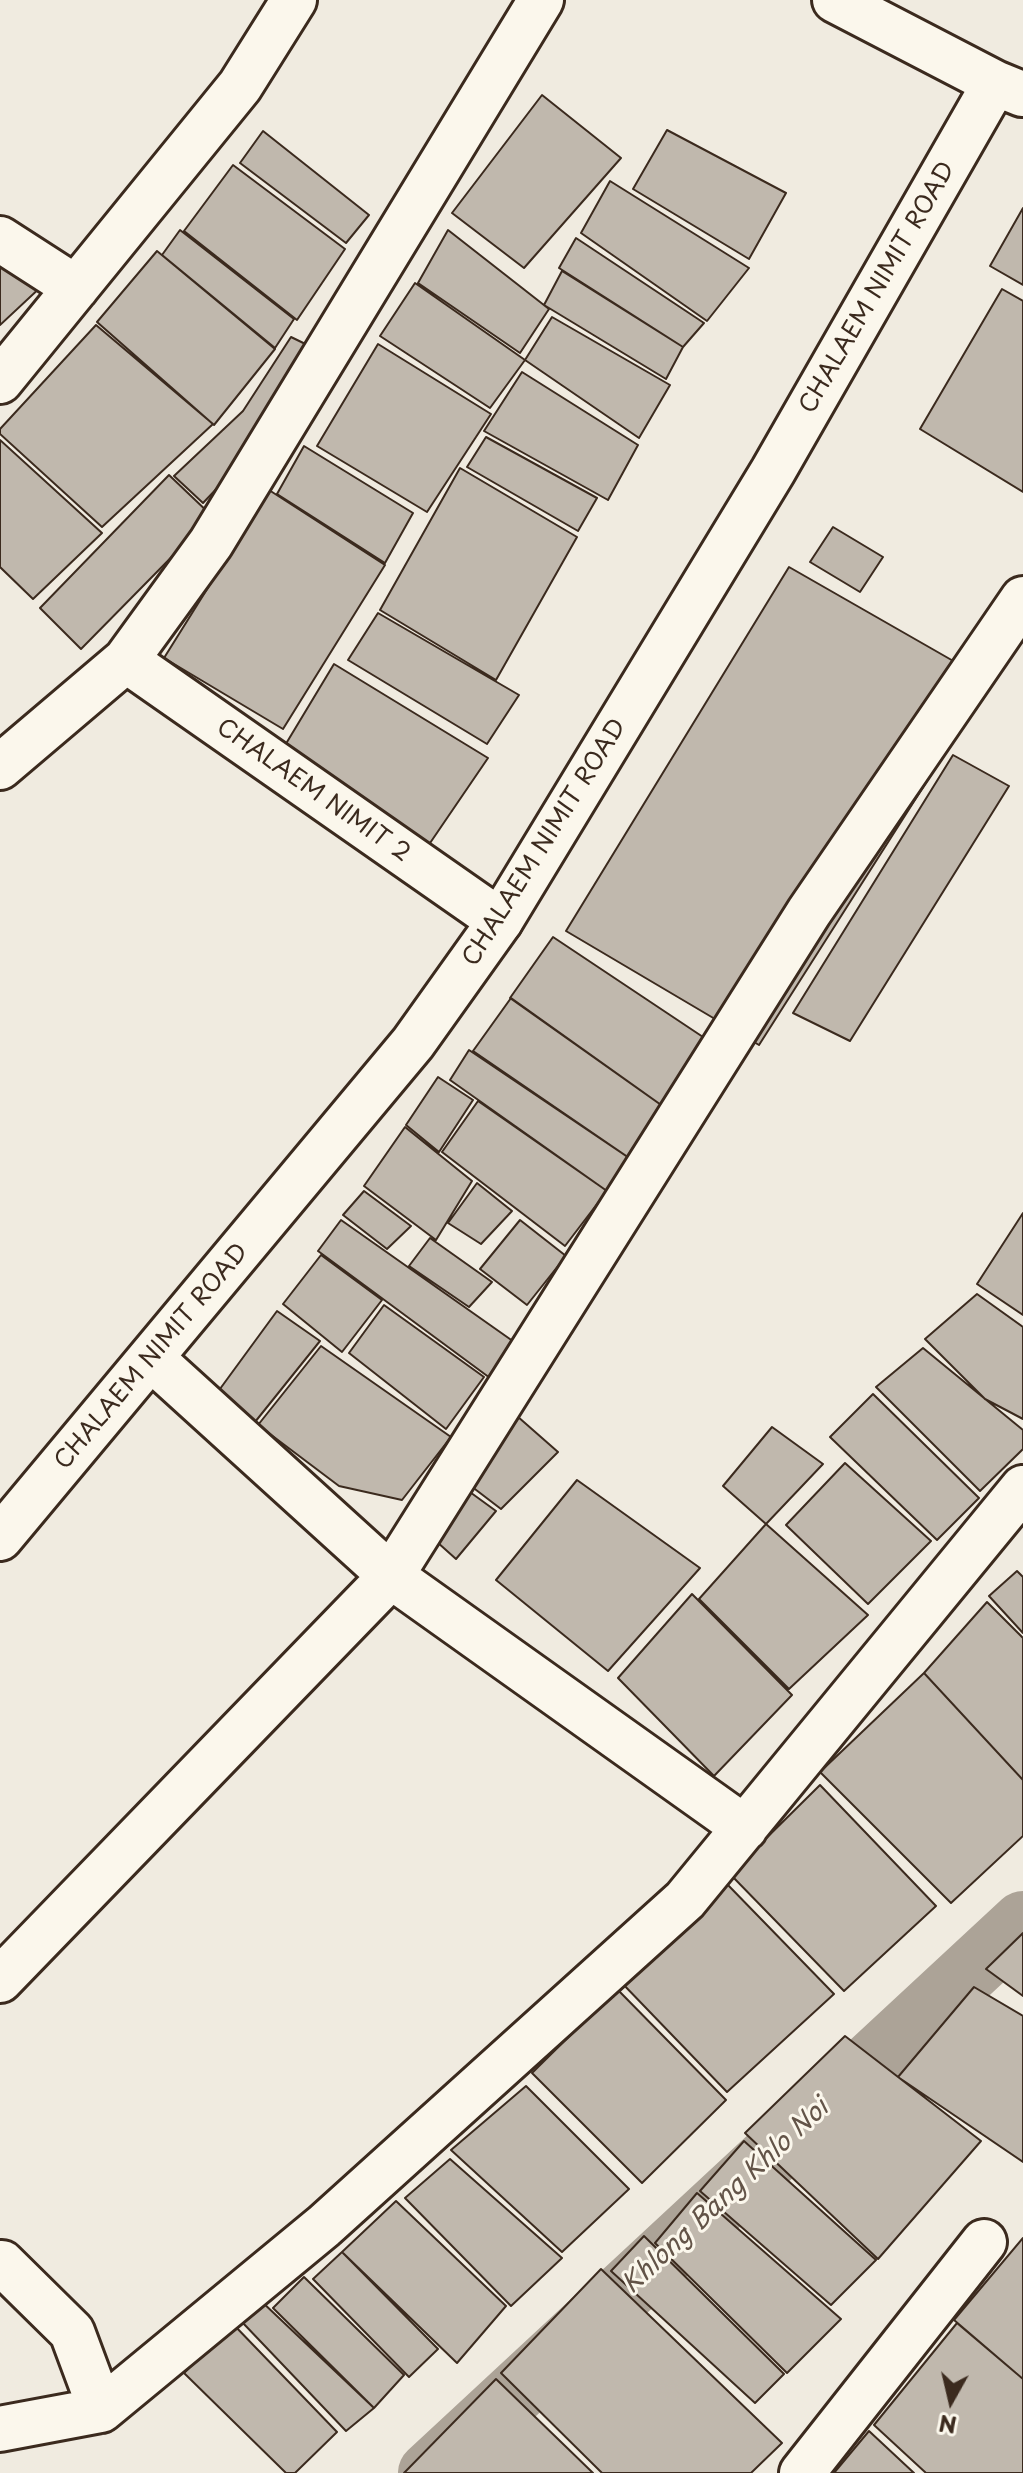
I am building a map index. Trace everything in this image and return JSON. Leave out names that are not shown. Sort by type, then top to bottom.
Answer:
[{"type":"street","points":[[0,381],[240,86],[294,0]]},
{"type":"street","points":[[0,767],[126,660],[211,543],[541,0]]},
{"type":"street","points":[[835,0],[1009,89]]},
{"type":"street","name":"CHALAEM NIMIT ROAD","points":[[0,1538],[413,1043],[500,921],[1009,89]]},
{"type":"street","points":[[0,239],[76,288]]},
{"type":"street","points":[[0,1980],[391,1576],[809,912],[1023,599]]},
{"type":"street","name":"CHALAEM NIMIT 2","points":[[126,660],[500,921]]},
{"type":"street","points":[[151,1358],[391,1576],[745,1828]]},
{"type":"street","points":[[0,2429],[101,2410],[324,2226],[685,1900],[1023,1488]]},
{"type":"street","points":[[802,2473],[984,2242]]},
{"type":"street","points":[[2,2263],[72,2332],[101,2410]]},
{"type":"building","points":[[542,95],[621,158],[524,268],[452,213]]},
{"type":"building","points":[[667,130],[786,193],[749,259],[633,189]]},
{"type":"building","points":[[263,131],[369,215],[346,243],[240,163]]},
{"type":"building","points":[[233,165],[345,249],[297,320],[184,231]]},
{"type":"building","points":[[610,181],[749,268],[707,321],[581,233]]},
{"type":"building","points":[[1023,208],[1023,285],[990,266]]},
{"type":"building","points":[[180,230],[294,319],[275,348],[162,255]]},
{"type":"building","points":[[448,230],[549,309],[520,353],[418,283]]},
{"type":"building","points":[[0,232],[44,284],[0,325]]},
{"type":"building","points":[[576,238],[704,323],[683,347],[559,268]]},
{"type":"building","points":[[157,251],[275,349],[214,425],[97,322]]},
{"type":"building","points":[[562,271],[683,347],[666,379],[544,305]]},
{"type":"building","points":[[415,283],[525,360],[490,408],[380,336]]},
{"type":"building","points":[[1002,289],[1023,301],[1023,492],[920,429]]},
{"type":"building","points":[[552,317],[670,385],[639,438],[525,360]]},
{"type":"building","points":[[96,325],[213,424],[102,527],[0,434],[0,429]]},
{"type":"building","points":[[291,337],[326,354],[263,440],[203,503],[174,476],[243,411]]},
{"type":"building","points":[[378,344],[491,414],[427,512],[317,446]]},
{"type":"building","points":[[522,372],[638,445],[608,500],[484,431]]},
{"type":"building","points":[[486,437],[597,498],[578,531],[467,467]]},
{"type":"building","points":[[0,440],[102,533],[33,599],[0,567]]},
{"type":"building","points":[[304,446],[413,513],[385,563],[277,494]]},
{"type":"building","points":[[460,468],[577,537],[496,680],[380,610]]},
{"type":"building","points":[[169,475],[212,516],[81,649],[40,608]]},
{"type":"building","points":[[269,490],[385,565],[283,729],[164,658]]},
{"type":"building","points":[[833,527],[883,557],[860,592],[810,562]]},
{"type":"building","points":[[789,567],[990,682],[759,1045],[566,931]]},
{"type":"building","points":[[378,613],[519,695],[487,744],[348,660]]},
{"type":"building","points":[[334,664],[488,758],[428,846],[284,747]]},
{"type":"building","points":[[953,755],[1009,786],[850,1041],[793,1013]]},
{"type":"building","points":[[553,937],[715,1045],[671,1112],[510,998]]},
{"type":"building","points":[[511,998],[671,1112],[638,1164],[473,1051]]},
{"type":"building","points":[[469,1050],[638,1164],[614,1196],[450,1080]]},
{"type":"building","points":[[438,1077],[473,1100],[439,1152],[406,1125]]},
{"type":"building","points":[[478,1101],[607,1191],[565,1246],[442,1152]]},
{"type":"building","points":[[405,1127],[472,1181],[436,1240],[364,1186]]},
{"type":"building","points":[[477,1183],[512,1211],[481,1244],[448,1223]]},
{"type":"building","points":[[364,1191],[411,1226],[387,1249],[343,1215]]},
{"type":"building","points":[[1023,1213],[1023,1315],[977,1284]]},
{"type":"building","points":[[341,1220],[517,1344],[490,1378],[318,1251]]},
{"type":"building","points":[[520,1220],[566,1256],[527,1305],[480,1269]]},
{"type":"building","points":[[430,1238],[492,1282],[469,1307],[409,1266]]},
{"type":"building","points":[[321,1255],[382,1300],[342,1352],[283,1304]]},
{"type":"building","points":[[977,1294],[1023,1327],[1023,1419],[985,1399],[925,1339]]},
{"type":"building","points":[[384,1305],[484,1377],[446,1429],[349,1353]]},
{"type":"building","points":[[277,1311],[320,1341],[255,1422],[217,1393]]},
{"type":"building","points":[[321,1346],[451,1437],[402,1500],[339,1486],[258,1425]]},
{"type":"building","points":[[923,1348],[1023,1430],[1023,1449],[980,1491],[876,1387]]},
{"type":"building","points":[[873,1394],[979,1498],[937,1540],[830,1437]]},
{"type":"building","points":[[517,1416],[558,1452],[501,1509],[467,1483]]},
{"type":"building","points":[[772,1427],[823,1464],[766,1524],[723,1486]]},
{"type":"building","points":[[845,1463],[931,1541],[868,1604],[786,1525]]},
{"type":"building","points":[[577,1480],[700,1568],[608,1671],[496,1580]]},
{"type":"building","points":[[463,1487],[496,1511],[456,1559],[427,1533]]},
{"type":"building","points":[[766,1524],[868,1615],[789,1689],[699,1599]]},
{"type":"building","points":[[1017,1571],[1023,1577],[1023,1633],[989,1596]]},
{"type":"building","points":[[692,1594],[792,1695],[714,1776],[618,1678]]},
{"type":"building","points":[[987,1602],[1023,1638],[1023,1780],[924,1673]]},
{"type":"building","points":[[924,1673],[1023,1780],[1023,1836],[951,1903],[820,1772]]},
{"type":"building","points":[[820,1785],[936,1906],[844,1991],[730,1874]]},
{"type":"building","points":[[726,1883],[834,1994],[727,2092],[620,1981]]},
{"type":"building","points":[[1023,1933],[1023,1996],[986,1969]]},
{"type":"building","points":[[974,1987],[1023,2016],[1023,2162],[898,2077]]},
{"type":"building","points":[[617,1989],[726,2100],[642,2183],[532,2073]]},
{"type":"building","points":[[845,2036],[981,2141],[878,2259],[745,2133]]},
{"type":"building","points":[[526,2086],[629,2189],[562,2252],[451,2150]]},
{"type":"building","points":[[744,2141],[876,2260],[831,2305],[700,2191]]},
{"type":"building","points":[[450,2159],[562,2258],[511,2306],[405,2198]]},
{"type":"building","points":[[697,2193],[841,2319],[787,2373],[655,2243]]},
{"type":"building","points":[[396,2201],[506,2306],[457,2363],[342,2252]]},
{"type":"building","points":[[644,2236],[784,2374],[755,2403],[611,2271]]},
{"type":"building","points":[[1023,2238],[1023,2379],[954,2320]]},
{"type":"building","points":[[342,2252],[438,2349],[409,2377],[313,2279]]},
{"type":"building","points":[[601,2269],[782,2443],[751,2473],[602,2473],[501,2373]]},
{"type":"building","points":[[304,2277],[404,2375],[374,2408],[273,2308]]},
{"type":"building","points":[[260,2300],[374,2408],[346,2431],[242,2322]]},
{"type":"building","points":[[957,2323],[1023,2379],[1023,2473],[926,2473],[874,2425]]},
{"type":"building","points":[[233,2324],[337,2432],[295,2473],[286,2473],[184,2373]]},
{"type":"building","points":[[496,2379],[593,2473],[404,2473]]},
{"type":"building","points":[[869,2431],[914,2473],[834,2473]]},
{"type":"waterway","name":"Khlong Bang Khlo Noi","points":[[429,2473],[1023,1922]]}]
